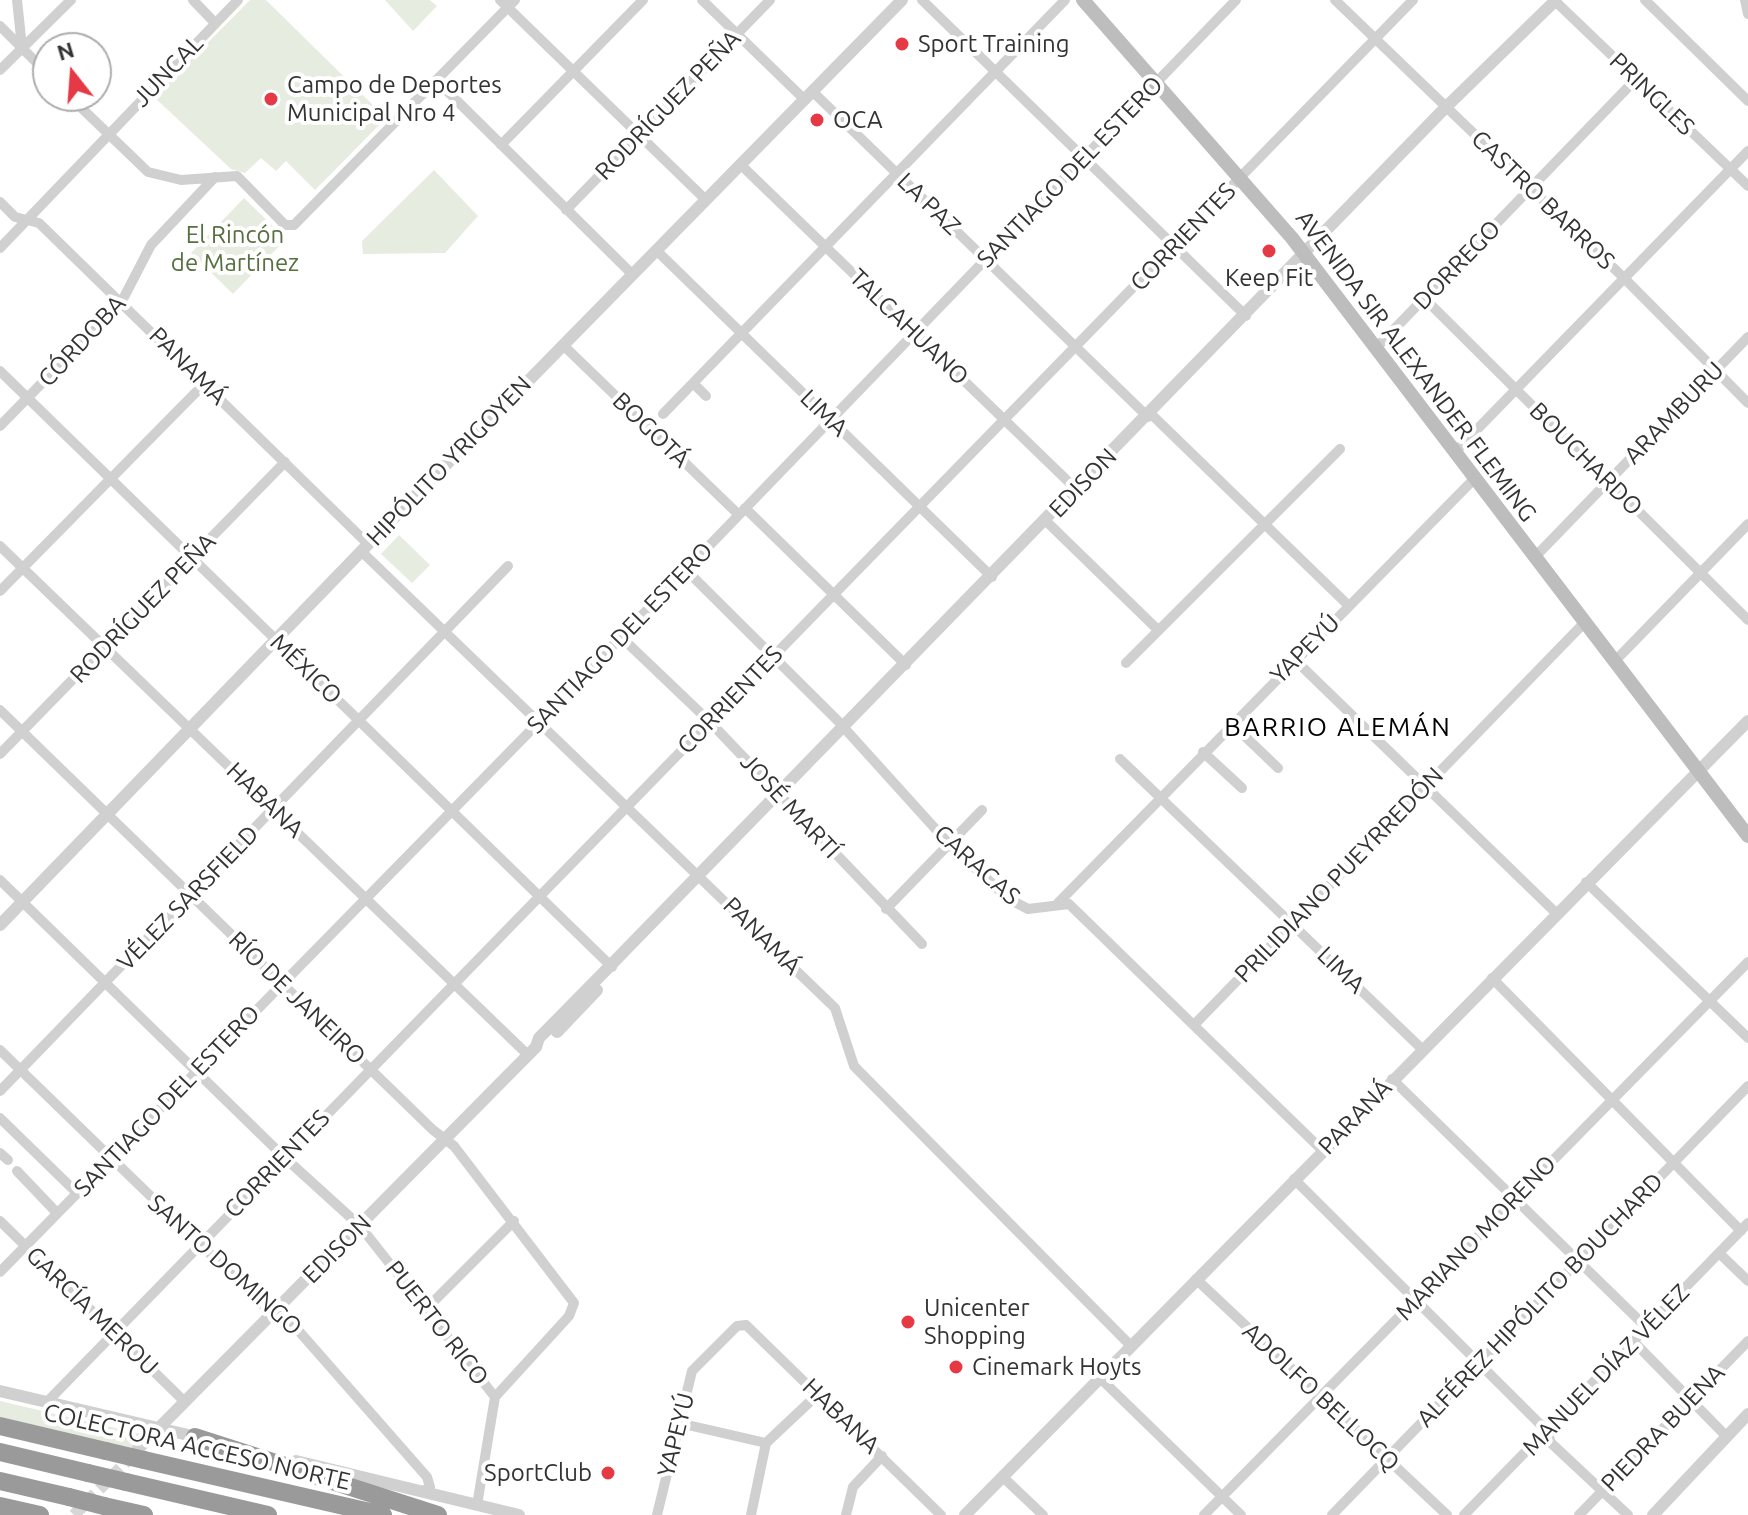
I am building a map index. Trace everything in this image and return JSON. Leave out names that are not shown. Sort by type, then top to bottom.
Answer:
[{"type":"highway","name":"COLECTORA ACCESO NORTE","points":[[0,1426],[106,1451],[141,1455],[383,1515]]},
{"type":"highway","points":[[195,1437],[438,1515]]},
{"type":"highway","points":[[0,1452],[268,1515]]},
{"type":"highway","points":[[0,1481],[144,1515]]},
{"type":"highway","points":[[0,1506],[40,1515]]},
{"type":"main road","name":"AVENIDA SIR ALEXANDER FLEMING","points":[[1083,0],[1304,253],[1748,836]]},
{"type":"street","points":[[17,0],[22,47]]},
{"type":"street","points":[[0,70],[71,0]]},
{"type":"street","points":[[193,0],[215,23]]},
{"type":"street","name":"JUNCAL","points":[[0,248],[238,0]]},
{"type":"street","points":[[501,145],[643,0]]},
{"type":"street","name":"LA PAZ","points":[[702,0],[897,173],[1076,347],[1265,521],[1349,606]]},
{"type":"street","name":"RODRÍGUEZ PEÑA","points":[[566,210],[770,0]]},
{"type":"street","name":"HIPÓLITO YRIGOYEN","points":[[0,925],[364,547],[902,0]]},
{"type":"street","points":[[922,0],[1246,316]]},
{"type":"street","points":[[663,414],[1065,0]]},
{"type":"street","name":"SANTIAGO DEL ESTERO","points":[[0,1272],[538,723],[1236,0]]},
{"type":"street","name":"CASTRO BARROS","points":[[1335,0],[1624,278],[1748,403]]},
{"type":"street","name":"CORRIENTES","points":[[47,1402],[1413,0]]},
{"type":"street","name":"PRINGLES","points":[[1556,0],[1748,186]]},
{"type":"street","name":"EDISON","points":[[141,1455],[159,1428],[532,1051],[543,1045],[579,1009],[612,975],[612,967],[699,877],[1445,108],[1556,0]]},
{"type":"street","points":[[1645,0],[1748,101]]},
{"type":"street","points":[[1745,0],[1748,14]]},
{"type":"street","points":[[84,112],[106,135],[157,177],[181,180],[237,176],[285,225],[294,225],[436,80],[507,2],[706,200]]},
{"type":"street","points":[[0,26],[32,57]]},
{"type":"street","name":"DORREGO","points":[[1377,347],[1636,79]]},
{"type":"street","points":[[436,80],[632,274]]},
{"type":"street","points":[[1455,452],[1748,151]]},
{"type":"street","name":"TALCAHUANO","points":[[741,165],[1077,490]]},
{"type":"street","name":"CÓRDOBA","points":[[0,426],[122,301],[151,245],[215,177]]},
{"type":"street","name":"PANAMÁ","points":[[0,202],[15,217],[39,223],[122,301],[285,462],[444,633],[835,1008],[854,1066],[1130,1345]]},
{"type":"street","name":"LIMA","points":[[656,250],[992,577]]},
{"type":"street","name":"BOUCHARDO","points":[[1424,298],[1748,620]]},
{"type":"street","name":"ARAMBURU","points":[[1534,558],[1748,337]]},
{"type":"street","name":"BOGOTÁ","points":[[563,345],[906,665]]},
{"type":"street","name":"MÉXICO","points":[[0,371],[612,967]]},
{"type":"street","points":[[0,591],[205,383]]},
{"type":"street","points":[[693,383],[706,396]]},
{"type":"street","points":[[1126,663],[1340,449]]},
{"type":"street","name":"RODRÍGUEZ PEÑA","points":[[0,754],[285,462]]},
{"type":"street","name":"YAPEYÚ","points":[[1058,903],[1231,723],[1474,479]]},
{"type":"street","points":[[1046,521],[1158,630]]},
{"type":"street","points":[[1615,661],[1748,524]]},
{"type":"street","name":"HABANA","points":[[0,546],[453,983],[532,1051]]},
{"type":"street","name":"VÉLEZ SARSFIELD","points":[[0,1091],[508,566]]},
{"type":"street","name":"CARACAS","points":[[686,570],[774,655],[950,845],[1021,907],[1040,909],[1058,903],[1069,904],[1322,1150]]},
{"type":"street","name":"PRILIDIANO PUEYRREDÓN","points":[[1194,1025],[1584,623]]},
{"type":"street","name":"JOSÉ MARTÍ","points":[[621,637],[781,794],[922,944]]},
{"type":"street","points":[[1294,659],[1556,913]]},
{"type":"street","name":"RÍO DE JANEIRO","points":[[0,710],[445,1138],[514,1221],[574,1303],[569,1316],[495,1397]]},
{"type":"street","name":"PARANÁ","points":[[965,1515],[1748,721]]},
{"type":"street","points":[[1231,723],[1278,768]]},
{"type":"street","points":[[1203,752],[1242,788]]},
{"type":"street","name":"LIMA","points":[[1120,759],[1422,1049]]},
{"type":"street","points":[[886,909],[982,810]]},
{"type":"street","name":"PUERTO RICO","points":[[0,880],[284,1157],[360,1226],[495,1397]]},
{"type":"street","points":[[1586,882],[1748,1038]]},
{"type":"street","name":"MARIANO MORENO","points":[[1204,1515],[1748,962]]},
{"type":"street","points":[[1492,978],[1674,1162],[1744,1227]]},
{"type":"street","name":"SANTO DOMINGO","points":[[0,1050],[198,1245],[267,1309],[283,1313],[427,1477],[430,1487],[423,1491]]},
{"type":"street","points":[[1392,1079],[1647,1328]]},
{"type":"street","name":"ALFÉREZ HIPÓLITO BOUCHARD","points":[[1332,1515],[1748,1086]]},
{"type":"street","points":[[0,1118],[77,1193]]},
{"type":"street","points":[[17,1171],[57,1213]]},
{"type":"street","points":[[1294,1179],[1547,1431],[1551,1443],[1628,1515]]},
{"type":"street","name":"GARCÍA MEROU","points":[[0,1221],[185,1402]]},
{"type":"street","points":[[427,1308],[514,1221]]},
{"type":"street","name":"MANUEL DÍAZ VÉLEZ","points":[[1464,1515],[1744,1227]]},
{"type":"street","points":[[1719,1253],[1748,1281]]},
{"type":"street","name":"ADOLFO BELLOCQ","points":[[1196,1279],[1447,1515]]},
{"type":"street","name":"HABANA","points":[[737,1326],[746,1325],[754,1330],[941,1515]]},
{"type":"street","name":"YAPEYÚ","points":[[657,1515],[692,1371],[737,1326]]},
{"type":"street","name":"PIEDRA BUENA","points":[[1579,1515],[1748,1341]]},
{"type":"street","points":[[1634,1342],[1726,1436]]},
{"type":"street","points":[[1099,1377],[1241,1515]]},
{"type":"street","points":[[0,1391],[519,1515]]},
{"type":"street","points":[[751,1515],[766,1443],[817,1395]]},
{"type":"street","points":[[477,1505],[495,1397]]},
{"type":"street","points":[[1653,1515],[1748,1414]]},
{"type":"street","points":[[679,1423],[766,1443]]},
{"type":"street","points":[[846,1515],[853,1487],[882,1456]]},
{"type":"street","points":[[1003,1477],[1043,1515]]},
{"type":"green space","name":"Campo de Deportes Municipal Nro 4","points":[[250,0],[266,0],[386,118],[315,190],[286,161],[276,171],[261,158],[245,173],[231,169],[154,97]]},
{"type":"green space","points":[[385,0],[430,0],[437,6],[413,31]]},
{"type":"green space","points":[[434,170],[478,216],[445,253],[363,254],[362,241]]},
{"type":"green space","name":"El Rincón de Martínez","points":[[244,198],[286,239],[233,294],[191,253]]},
{"type":"green space","points":[[399,535],[430,565],[412,583],[381,554]]},
{"type":"green space","points":[[0,1401],[141,1434],[133,1448],[0,1417]]},
{"type":"tunnel","points":[[74,1515],[133,1455]]},
{"type":"place","name":"Sport Training","points":[[902,44]]},
{"type":"place","name":"Campo de Deportes Municipal Nro 4","points":[[271,99]]},
{"type":"place","name":"OCA","points":[[817,120]]},
{"type":"place","name":"Keep Fit","points":[[1269,251]]},
{"type":"place","name":"Unicenter Shopping","points":[[908,1322]]},
{"type":"place","name":"Cinemark Hoyts","points":[[956,1367]]},
{"type":"place","name":"SportClub","points":[[608,1473]]},
{"type":"district","name":"BARRIO ALEMÁN","points":[[1338,727]]}]
